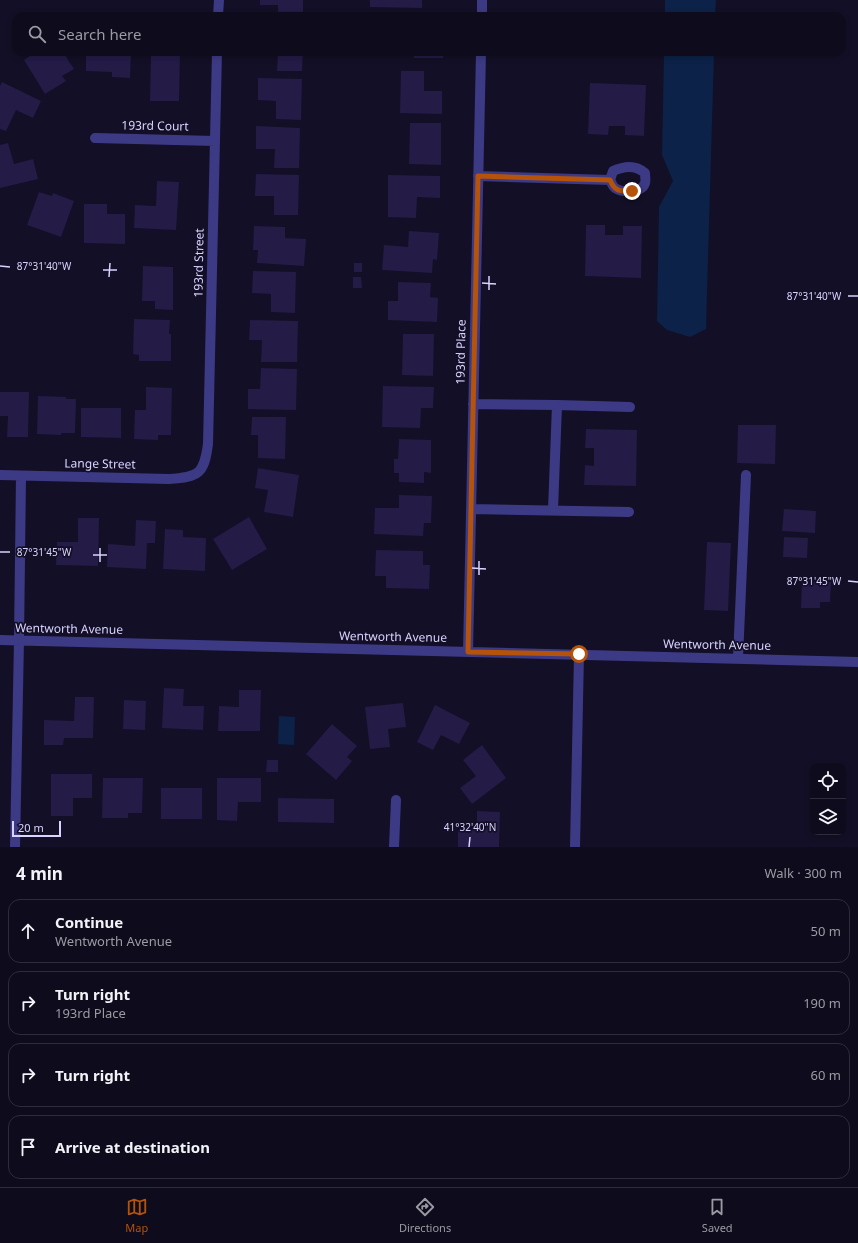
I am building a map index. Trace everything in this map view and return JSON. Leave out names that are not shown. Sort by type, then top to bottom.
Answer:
[{"type":"street","points":[[218,12],[219,0]]},
{"type":"street","points":[[482,0],[482,12]]},
{"type":"street","name":"193rd Street","points":[[198,472],[206,460],[208,444],[217,56]]},
{"type":"street","name":"193rd Place","points":[[468,652],[481,56]]},
{"type":"street","name":"193rd Court","points":[[95,138],[216,141]]},
{"type":"street","points":[[478,176],[610,180]]},
{"type":"street","points":[[473,404],[630,407]]},
{"type":"street","points":[[553,510],[557,405]]},
{"type":"street","name":"Lange Street","points":[[0,475],[169,479],[185,478],[198,472]]},
{"type":"street","points":[[738,658],[746,475]]},
{"type":"street","points":[[15,847],[20,640],[21,476]]},
{"type":"street","points":[[471,509],[629,512]]},
{"type":"street","name":"Wentworth Avenue","points":[[0,640],[858,662]]},
{"type":"street","points":[[575,847],[579,654]]},
{"type":"street","points":[[394,847],[396,800]]},
{"type":"water","points":[[665,0],[716,0],[715,12],[665,12]]},
{"type":"water","points":[[664,56],[714,56],[706,329],[690,337],[667,330],[657,321],[659,207],[673,181],[662,155]]},
{"type":"water","points":[[279,716],[295,717],[294,745],[278,744]]},
{"type":"building","points":[[260,0],[303,0],[303,12],[278,12],[278,5],[260,5]]},
{"type":"building","points":[[370,0],[422,0],[422,8],[370,7]]},
{"type":"building","points":[[30,56],[66,56],[74,69],[62,76],[66,81],[45,94],[24,60]]},
{"type":"building","points":[[86,56],[131,56],[130,78],[112,77],[112,72],[86,71]]},
{"type":"building","points":[[151,56],[180,56],[179,101],[150,101]]},
{"type":"building","points":[[278,56],[303,56],[302,71],[277,71]]},
{"type":"building","points":[[414,56],[443,56],[443,58],[414,58]]},
{"type":"building","points":[[401,71],[424,71],[424,91],[442,91],[442,114],[400,113]]},
{"type":"building","points":[[258,78],[302,79],[301,120],[276,119],[276,101],[258,100]]},
{"type":"building","points":[[2,82],[41,101],[33,118],[16,110],[6,131],[0,129],[0,86]]},
{"type":"building","points":[[590,83],[646,85],[644,136],[625,135],[625,126],[609,126],[608,135],[588,134]]},
{"type":"building","points":[[410,123],[441,123],[441,165],[409,164]]},
{"type":"building","points":[[256,126],[300,128],[299,168],[274,168],[275,149],[256,149]]},
{"type":"building","points":[[8,143],[14,164],[33,159],[38,179],[0,188],[0,145]]},
{"type":"building","points":[[256,174],[299,175],[298,215],[274,215],[274,196],[255,196]]},
{"type":"building","points":[[388,175],[440,176],[440,198],[417,197],[416,218],[388,217]]},
{"type":"building","points":[[157,181],[179,182],[176,230],[134,228],[135,205],[156,206]]},
{"type":"building","points":[[39,192],[52,196],[53,193],[74,201],[61,237],[27,225]]},
{"type":"building","points":[[84,204],[107,204],[107,214],[125,214],[125,244],[84,243]]},
{"type":"building","points":[[586,225],[605,225],[605,235],[623,235],[623,226],[642,226],[641,278],[585,276]]},
{"type":"building","points":[[254,226],[285,227],[285,238],[306,239],[304,266],[257,263],[258,250],[253,250]]},
{"type":"building","points":[[409,231],[439,233],[437,260],[433,259],[432,273],[382,270],[384,245],[408,247]]},
{"type":"building","points":[[354,263],[362,263],[362,272],[354,272]]},
{"type":"building","points":[[143,266],[173,267],[173,310],[155,309],[155,301],[142,301]]},
{"type":"building","points":[[253,271],[296,272],[295,313],[271,312],[271,294],[252,293]]},
{"type":"building","points":[[353,277],[361,277],[362,288],[353,288]]},
{"type":"building","points":[[398,282],[431,283],[430,297],[438,298],[437,322],[388,320],[388,301],[398,301]]},
{"type":"building","points":[[134,319],[170,320],[169,334],[171,334],[171,361],[139,361],[139,355],[133,354]]},
{"type":"building","points":[[250,320],[298,321],[297,362],[261,362],[262,340],[249,340]]},
{"type":"building","points":[[403,334],[434,334],[433,376],[402,375]]},
{"type":"building","points":[[261,368],[297,369],[296,410],[248,409],[248,389],[260,389]]},
{"type":"building","points":[[383,386],[434,387],[433,408],[421,408],[420,428],[382,427]]},
{"type":"building","points":[[146,387],[172,388],[171,435],[158,435],[158,440],[134,439],[135,410],[146,410]]},
{"type":"building","points":[[0,392],[29,392],[28,437],[7,437],[8,416],[0,416]]},
{"type":"building","points":[[38,396],[66,397],[66,399],[76,399],[75,433],[61,433],[61,435],[37,434]]},
{"type":"building","points":[[81,408],[121,408],[121,438],[81,437]]},
{"type":"building","points":[[252,417],[286,417],[285,459],[258,458],[258,435],[251,435]]},
{"type":"building","points":[[738,425],[776,425],[775,464],[737,463]]},
{"type":"building","points":[[586,429],[637,430],[636,486],[584,485],[585,465],[594,466],[594,448],[585,448]]},
{"type":"building","points":[[399,439],[431,440],[431,473],[424,472],[424,483],[399,482],[399,473],[394,473],[394,459],[398,459]]},
{"type":"building","points":[[258,468],[299,475],[293,517],[264,512],[268,490],[255,488]]},
{"type":"building","points":[[399,495],[432,496],[431,523],[424,523],[423,536],[374,534],[375,508],[399,508]]},
{"type":"building","points":[[784,509],[816,511],[815,533],[782,531]]},
{"type":"building","points":[[249,517],[267,549],[232,570],[213,539]]},
{"type":"building","points":[[78,518],[99,518],[98,566],[56,565],[57,542],[78,542]]},
{"type":"building","points":[[136,520],[156,521],[155,543],[147,543],[146,569],[107,567],[108,544],[135,546]]},
{"type":"building","points":[[165,529],[183,530],[183,537],[206,538],[205,571],[163,569]]},
{"type":"building","points":[[784,537],[808,538],[807,558],[783,557]]},
{"type":"building","points":[[707,542],[731,543],[728,611],[704,610]]},
{"type":"building","points":[[376,550],[423,551],[423,565],[430,565],[429,589],[386,588],[386,576],[375,576]]},
{"type":"building","points":[[802,582],[831,582],[830,602],[820,602],[820,608],[801,608]]},
{"type":"building","points":[[164,688],[184,689],[183,706],[204,706],[203,730],[162,728]]},
{"type":"building","points":[[239,690],[261,690],[260,731],[218,731],[219,706],[239,707]]},
{"type":"building","points":[[75,697],[94,697],[93,738],[64,738],[63,745],[44,745],[44,720],[74,721]]},
{"type":"building","points":[[124,700],[146,701],[145,730],[123,729]]},
{"type":"building","points":[[403,703],[406,727],[388,729],[390,747],[370,749],[365,707]]},
{"type":"building","points":[[435,705],[470,723],[459,744],[441,735],[433,750],[417,742]]},
{"type":"building","points":[[332,724],[357,746],[347,757],[352,761],[336,780],[306,754]]},
{"type":"building","points":[[482,745],[506,778],[472,804],[460,788],[476,776],[463,760]]},
{"type":"building","points":[[267,760],[278,760],[278,772],[266,772]]},
{"type":"building","points":[[51,774],[92,774],[92,798],[73,798],[73,816],[51,816]]},
{"type":"building","points":[[103,778],[143,778],[142,813],[128,813],[128,818],[102,818]]},
{"type":"building","points":[[217,778],[261,778],[261,802],[238,802],[237,821],[217,820]]},
{"type":"building","points":[[161,788],[202,788],[202,819],[161,819]]},
{"type":"building","points":[[278,798],[334,799],[334,823],[278,822]]},
{"type":"building","points":[[477,811],[500,812],[499,847],[458,847],[458,830],[477,830]]},
{"type":"route","points":[[579,654],[468,652],[478,176],[610,180],[613,187],[620,190],[632,191]]}]
